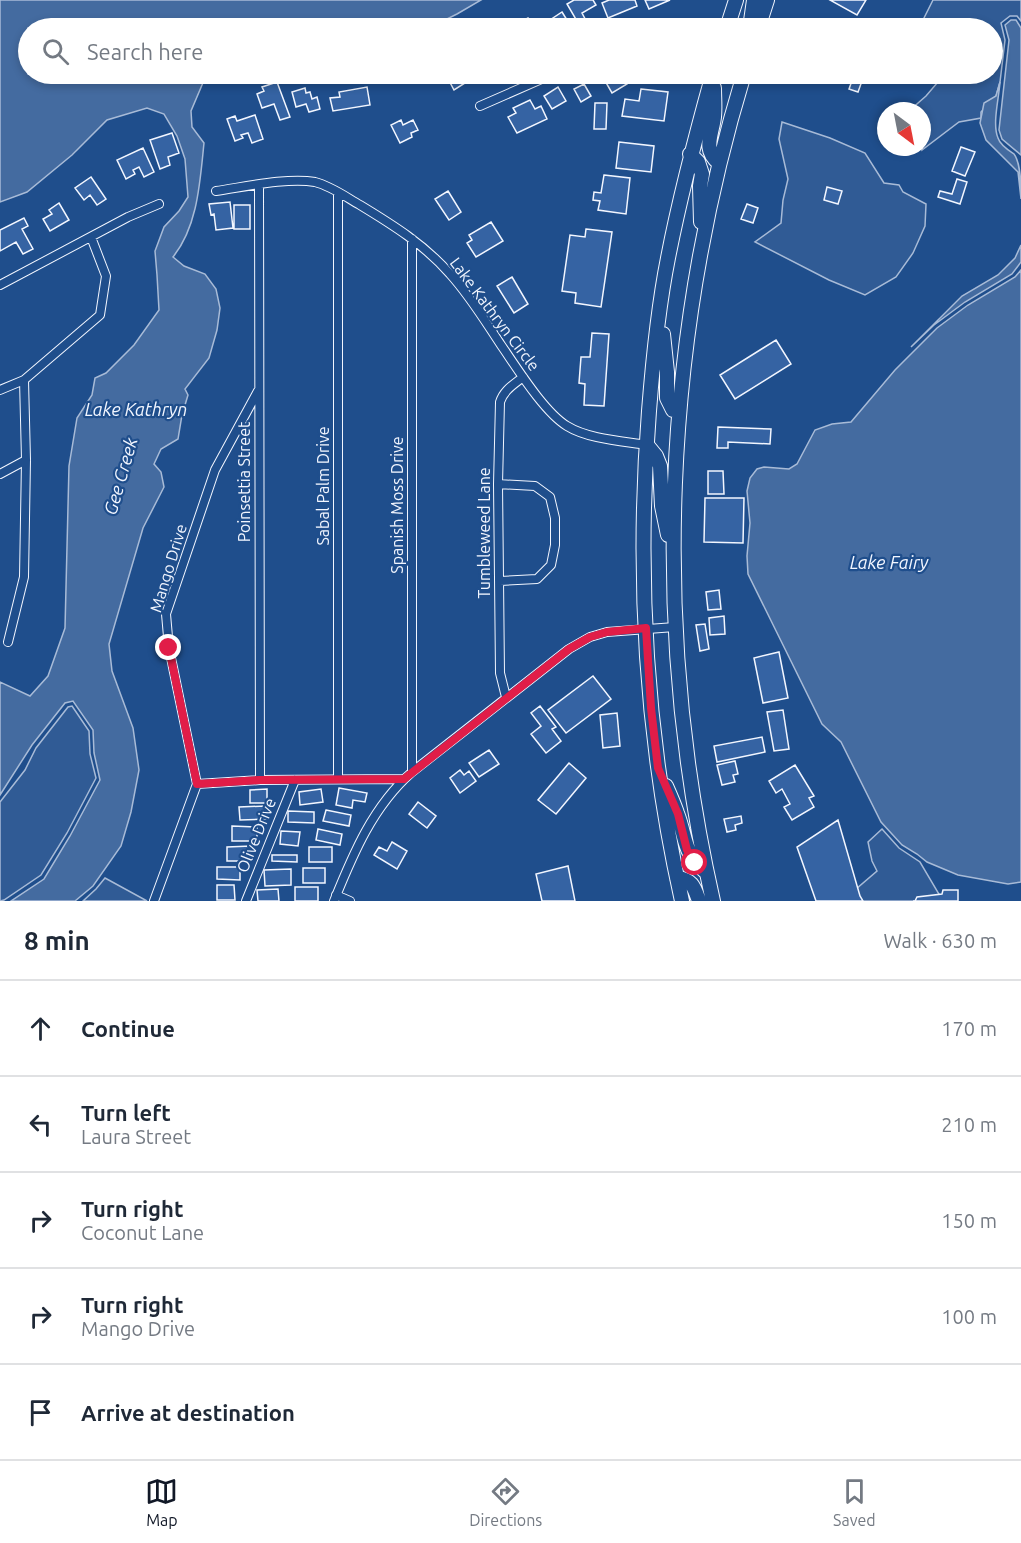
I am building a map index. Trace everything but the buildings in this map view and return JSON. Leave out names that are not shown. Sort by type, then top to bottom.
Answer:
[{"type":"main road","points":[[730,18],[736,0]]},
{"type":"main road","points":[[751,18],[754,0]]},
{"type":"main road","points":[[761,18],[767,0]]},
{"type":"main road","points":[[682,901],[666,822],[651,708],[646,628],[644,520],[646,445],[652,375],[668,260],[690,154],[710,84]]},
{"type":"main road","points":[[713,84],[714,116],[709,148],[713,158],[719,163]]},
{"type":"main road","points":[[713,901],[696,813],[685,735],[675,627],[674,480],[678,411],[694,286],[719,163],[741,84]]},
{"type":"main road","points":[[690,154],[698,162],[702,174],[700,186],[702,242]]},
{"type":"main road","points":[[660,311],[667,372],[667,398],[673,410],[678,411]]},
{"type":"main road","points":[[646,445],[656,456],[660,466],[662,506],[674,558]]},
{"type":"main road","points":[[658,768],[678,814],[687,850],[695,863],[706,872]]},
{"type":"main road","points":[[677,878],[686,879],[691,883],[699,901]]},
{"type":"street","points":[[480,106],[530,84]]},
{"type":"street","name":"Lake Kathryn Circle","points":[[216,191],[259,184],[299,181],[327,186],[392,225],[443,266],[465,292],[523,377],[564,424],[584,434],[646,445]]},
{"type":"street","name":"Poinsettia Street","points":[[259,184],[260,780]]},
{"type":"street","name":"Sabal Palm Drive","points":[[338,193],[338,779]]},
{"type":"street","points":[[0,285],[128,217],[159,204]]},
{"type":"street","points":[[0,390],[24,380],[100,315],[106,276],[91,237]]},
{"type":"street","name":"Spanish Moss Drive","points":[[412,239],[412,772]]},
{"type":"street","name":"Tumbleweed Lane","points":[[506,697],[500,673],[498,484],[500,402],[506,390],[523,377]]},
{"type":"street","points":[[8,642],[24,578],[26,460],[24,380]]},
{"type":"street","name":"Mango Drive","points":[[197,784],[169,648],[166,614],[215,470],[258,391]]},
{"type":"street","points":[[0,474],[26,460]]},
{"type":"street","points":[[498,484],[535,486],[550,497],[555,518],[555,545],[551,565],[537,579],[500,581]]},
{"type":"street","points":[[350,901],[335,898],[346,870],[374,815],[412,772],[569,649],[590,637],[607,632],[675,627]]},
{"type":"street","points":[[154,901],[197,784],[260,780],[404,779]]},
{"type":"street","name":"Olive Drive","points":[[246,901],[295,780]]},
{"type":"shaded area","points":[[933,0],[1021,0],[1021,21],[1017,16],[1010,16],[1003,21],[1003,18],[924,18]]},
{"type":"shaded area","points":[[1003,32],[1005,40],[1003,57]]},
{"type":"shaded area","points":[[936,84],[999,84],[996,96],[981,112],[981,118],[959,122],[931,143],[931,102],[919,102]]},
{"type":"shaded area","points":[[782,122],[830,138],[865,153],[884,183],[899,185],[903,192],[926,204],[925,226],[913,253],[896,277],[865,295],[829,280],[755,242],[781,223],[788,179],[779,139]]},
{"type":"shaded area","points":[[72,706],[89,731],[90,754],[96,778],[67,833],[41,875],[0,901],[0,802],[25,770],[36,748],[68,707]]},
{"type":"shaded area","points":[[882,829],[899,848],[920,862],[943,901],[842,901],[877,871],[872,861],[868,842]]},
{"type":"shaded area","points":[[105,878],[147,901],[83,901]]},
{"type":"water","name":"Lake Kathryn","points":[[0,0],[481,0],[449,18],[18,18],[18,84],[202,84],[191,111],[192,127],[204,143],[196,203],[188,231],[173,257],[184,266],[205,274],[216,289],[220,308],[209,358],[185,389],[188,395],[178,439],[161,449],[154,464],[161,472],[164,487],[143,528],[109,644],[112,671],[133,728],[139,770],[131,812],[121,846],[93,886],[75,901],[11,901],[44,879],[100,780],[94,753],[93,730],[73,701],[65,703],[32,745],[0,795],[0,682],[30,696],[48,676],[65,628],[69,466],[77,418],[92,395],[95,378],[106,373],[134,345],[159,310],[155,251],[164,227],[188,197],[185,159],[177,136],[164,114],[147,108],[107,120],[72,155],[27,192],[0,202]]},
{"type":"water","points":[[1011,20],[1016,20],[1021,28],[1021,155],[1002,139],[999,130],[1009,40],[1005,25]]},
{"type":"water","points":[[1000,84],[996,132],[1000,143],[1014,154],[1018,163],[1021,199],[1018,172],[986,140],[980,123],[984,103],[996,96]]},
{"type":"water","points":[[1021,245],[1021,262],[1012,274],[965,302],[934,325],[911,347],[962,296],[998,275],[1015,258]]},
{"type":"water","name":"Lake Fairy","points":[[1021,270],[1021,882],[1008,884],[958,875],[927,862],[902,845],[881,822],[841,742],[822,724],[748,574],[750,523],[747,491],[750,478],[757,469],[764,467],[789,469],[797,464],[815,430],[832,424],[851,422],[895,370],[937,328],[968,305],[1015,277]]},
{"type":"route","points":[[169,648],[197,784],[260,780],[404,779],[569,649],[590,637],[607,632],[646,628],[651,708],[658,768],[678,814],[687,850],[695,863]]},
{"type":"water label","name":"Gee Creek","points":[[120,476]]}]
